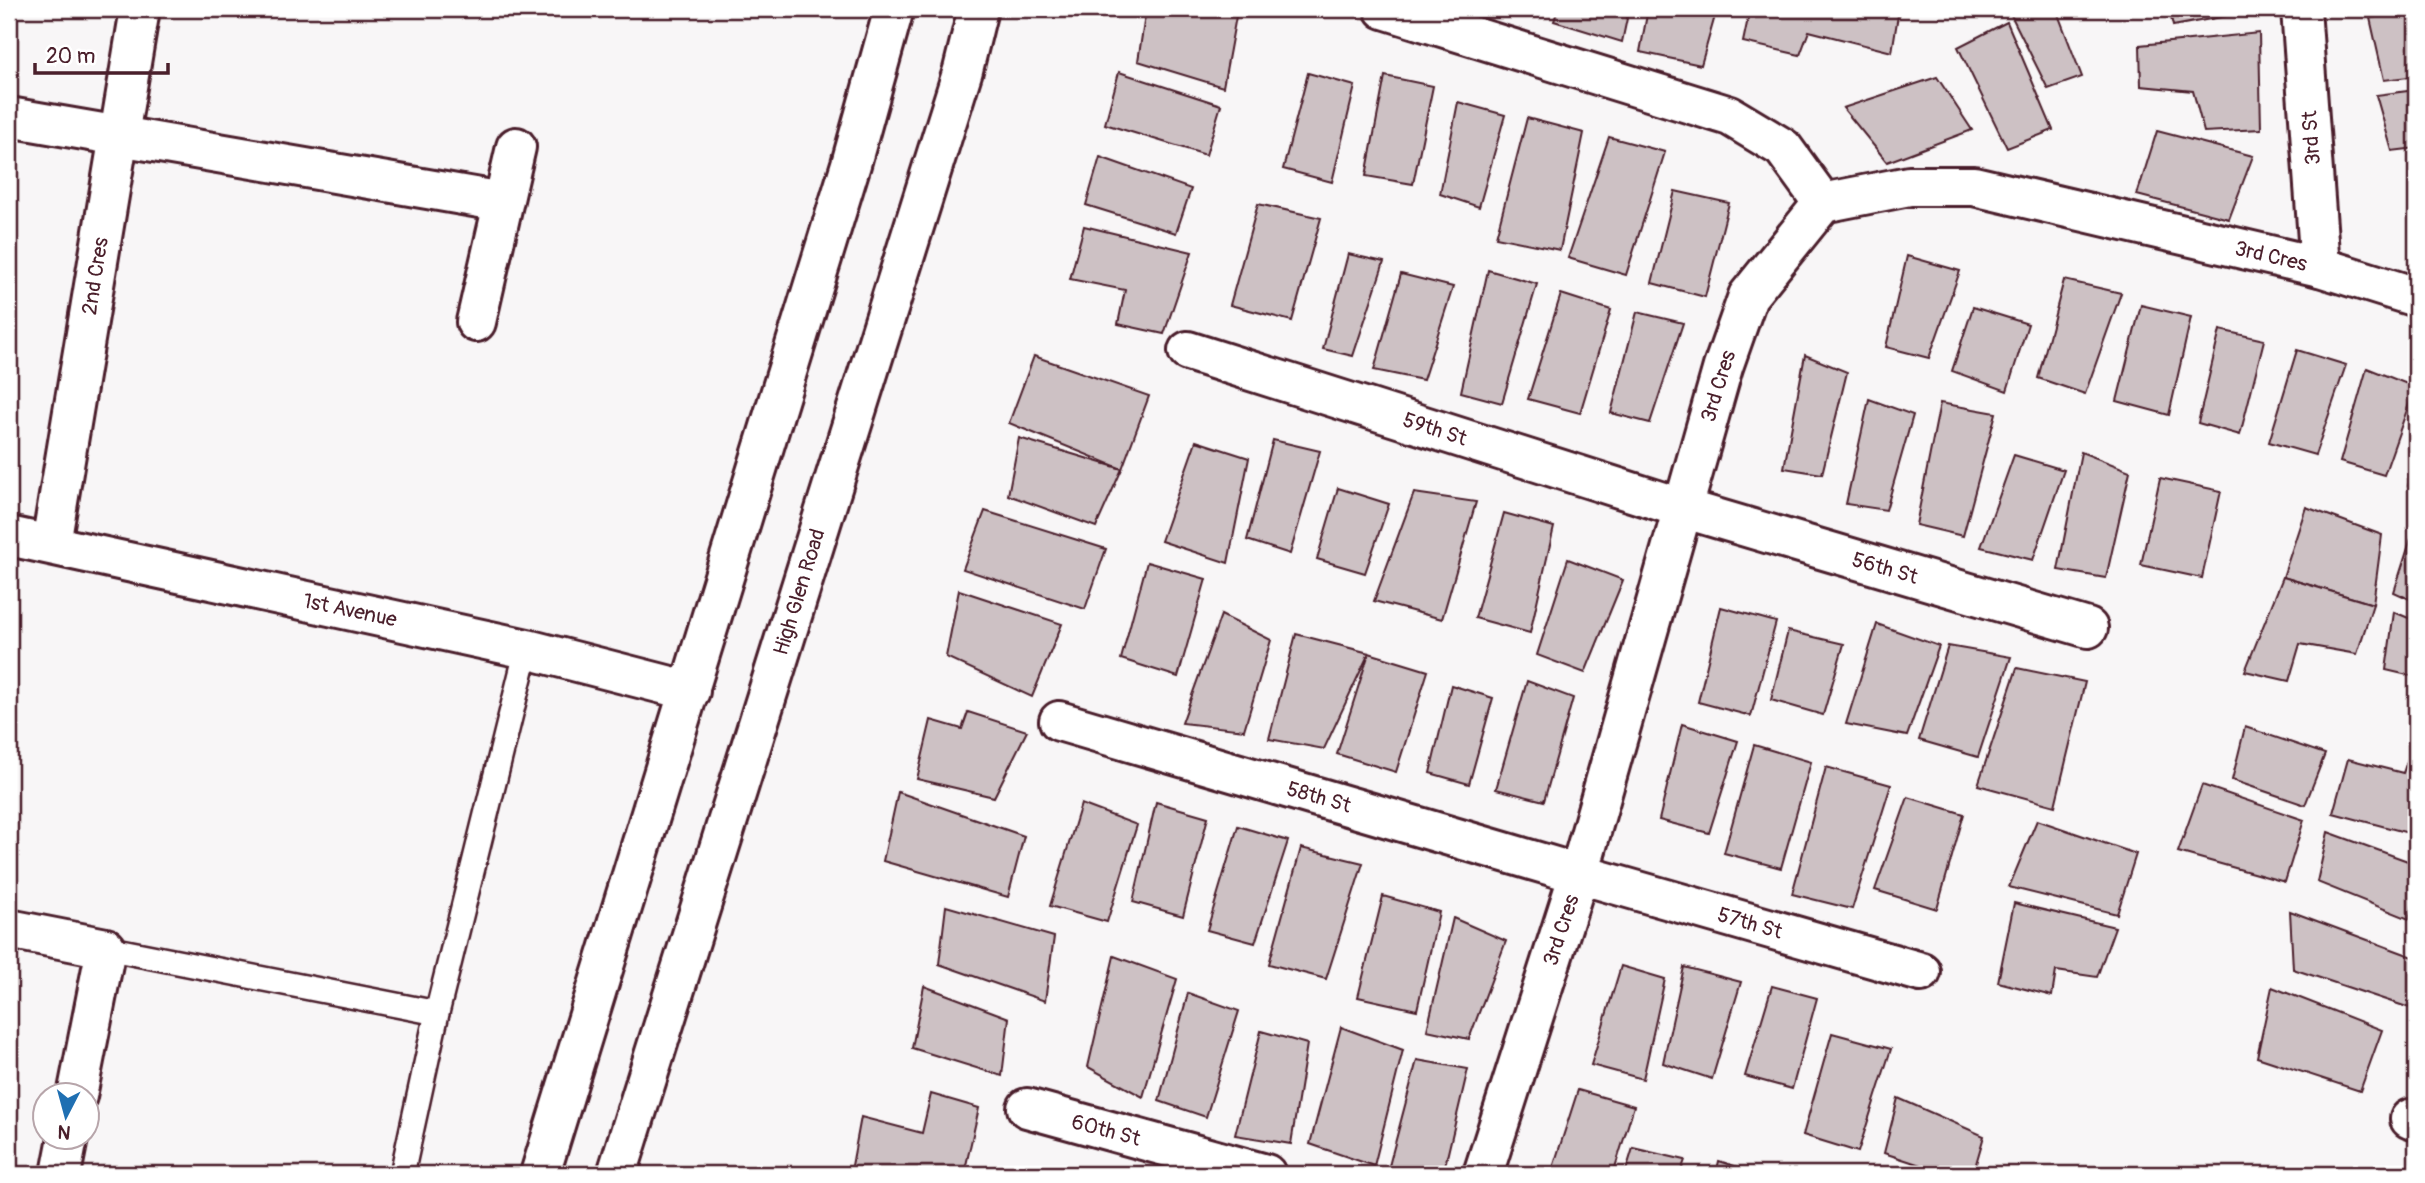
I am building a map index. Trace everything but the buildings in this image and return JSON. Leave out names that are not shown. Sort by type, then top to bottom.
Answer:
[{"type":"street","name":"2nd Cres","points":[[51,544],[141,9]]},
{"type":"street","points":[[540,1174],[851,164],[894,9]]},
{"type":"street","name":"High Glen Road","points":[[617,1174],[963,69],[978,9]]},
{"type":"street","points":[[1384,9],[1730,116],[1783,148],[1823,203]]},
{"type":"street","name":"3rd St","points":[[2301,9],[2320,267]]},
{"type":"street","points":[[9,117],[503,202]]},
{"type":"street","points":[[476,322],[516,147]]},
{"type":"street","name":"3rd Cres","points":[[1483,1174],[1579,874],[1723,367],[1748,296],[1823,203],[1909,186],[1974,186],[2320,267],[2416,298]]},
{"type":"street","name":"59th St","points":[[1188,351],[1682,508]]},
{"type":"street","name":"56th St","points":[[1682,508],[2088,628]]},
{"type":"street","name":"1st Avenue","points":[[9,536],[527,649],[690,691]]},
{"type":"street","name":"58th St","points":[[1059,721],[1579,874]]},
{"type":"street","name":"57th St","points":[[1579,874],[1921,972]]},
{"type":"street","points":[[9,929],[106,947],[80,1082]]},
{"type":"street","name":"60th St","points":[[1027,1108],[1265,1174]]},
{"type":"street","points":[[61,1174],[65,1152]]},
{"type":"lane","points":[[402,1174],[437,1013],[527,649]]},
{"type":"lane","points":[[106,947],[437,1013]]}]
